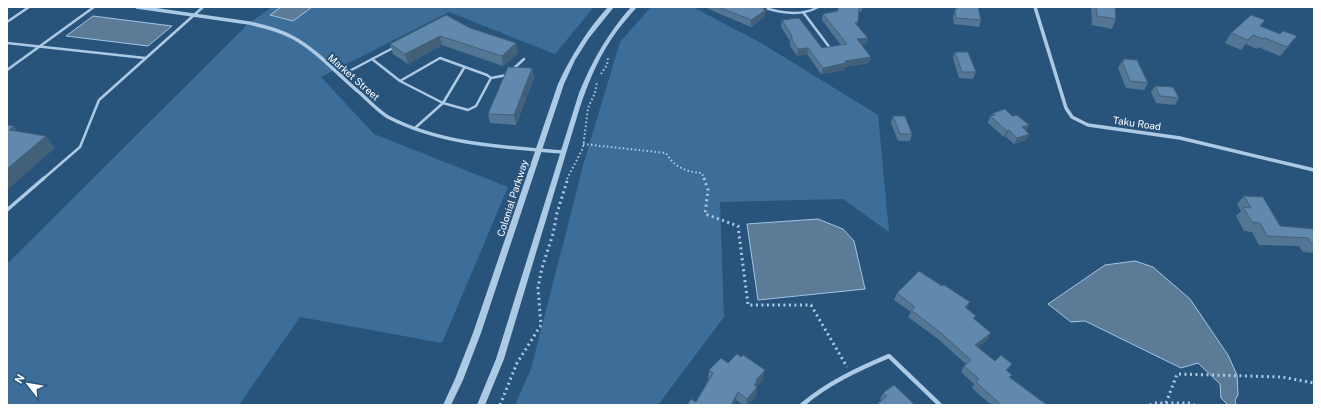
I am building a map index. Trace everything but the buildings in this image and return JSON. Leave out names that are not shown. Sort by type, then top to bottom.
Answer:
[{"type":"street","name":"Market Street","points":[[137,7],[249,23],[266,27],[292,37],[313,52],[387,116],[415,128],[454,140],[563,152]]},
{"type":"street","name":"Colonial Parkway","points":[[447,405],[459,380],[477,333],[538,150],[567,71],[579,48],[611,7]]},
{"type":"street","points":[[482,405],[500,360],[588,74],[613,31],[634,7]]},
{"type":"street","name":"Taku Road","points":[[1034,7],[1066,108],[1072,117],[1088,125],[1180,138],[1314,170]]},
{"type":"street","points":[[802,405],[813,395],[851,373],[889,356],[940,405]]},
{"type":"lane","points":[[7,22],[29,7]]},
{"type":"lane","points":[[7,70],[94,7]]},
{"type":"lane","points":[[7,210],[80,147],[99,100],[202,7]]},
{"type":"lane","points":[[762,7],[777,11],[797,13],[818,7]]},
{"type":"lane","points":[[803,12],[830,48]]},
{"type":"lane","points":[[7,43],[145,58]]},
{"type":"lane","points":[[339,76],[395,47]]},
{"type":"lane","points":[[400,81],[440,58],[464,68],[487,75],[491,78],[507,74],[524,59]]},
{"type":"lane","points":[[372,59],[400,81],[443,103],[468,110],[476,106],[491,78]]},
{"type":"lane","points":[[415,128],[443,103],[464,68]]},
{"type":"path","points":[[600,76],[607,65],[608,56]]},
{"type":"path","points":[[500,405],[517,363],[541,325],[538,288],[542,268],[569,174],[583,144],[588,108],[595,93],[598,80]]},
{"type":"path","points":[[583,144],[666,153],[670,160],[686,172],[702,173],[708,190],[705,214],[738,226],[748,305],[811,305],[851,373]]},
{"type":"path","points":[[1166,403],[1177,374],[1282,377],[1314,383]]},
{"type":"path","points":[[1150,405],[1153,403],[1192,403],[1194,405]]},
{"type":"shaded area","points":[[272,7],[594,7],[555,54],[449,12],[321,77],[374,134],[508,187],[442,343],[300,317],[239,405],[7,405],[7,264],[249,23]]},
{"type":"shaded area","points":[[281,7],[312,7],[293,21],[270,15]]},
{"type":"shaded area","points":[[651,7],[693,7],[761,43],[878,115],[889,232],[843,199],[720,202],[724,317],[658,405],[515,405],[531,369],[584,162],[620,42]]},
{"type":"shaded area","points":[[93,16],[172,26],[148,46],[66,36]]},
{"type":"shaded area","points":[[818,219],[843,229],[854,241],[865,289],[758,300],[747,224]]},
{"type":"shaded area","points":[[1135,261],[1153,267],[1190,299],[1228,355],[1237,375],[1238,395],[1235,400],[1236,405],[1228,405],[1221,398],[1220,384],[1198,363],[1181,368],[1085,321],[1071,322],[1048,304],[1105,265]]}]
